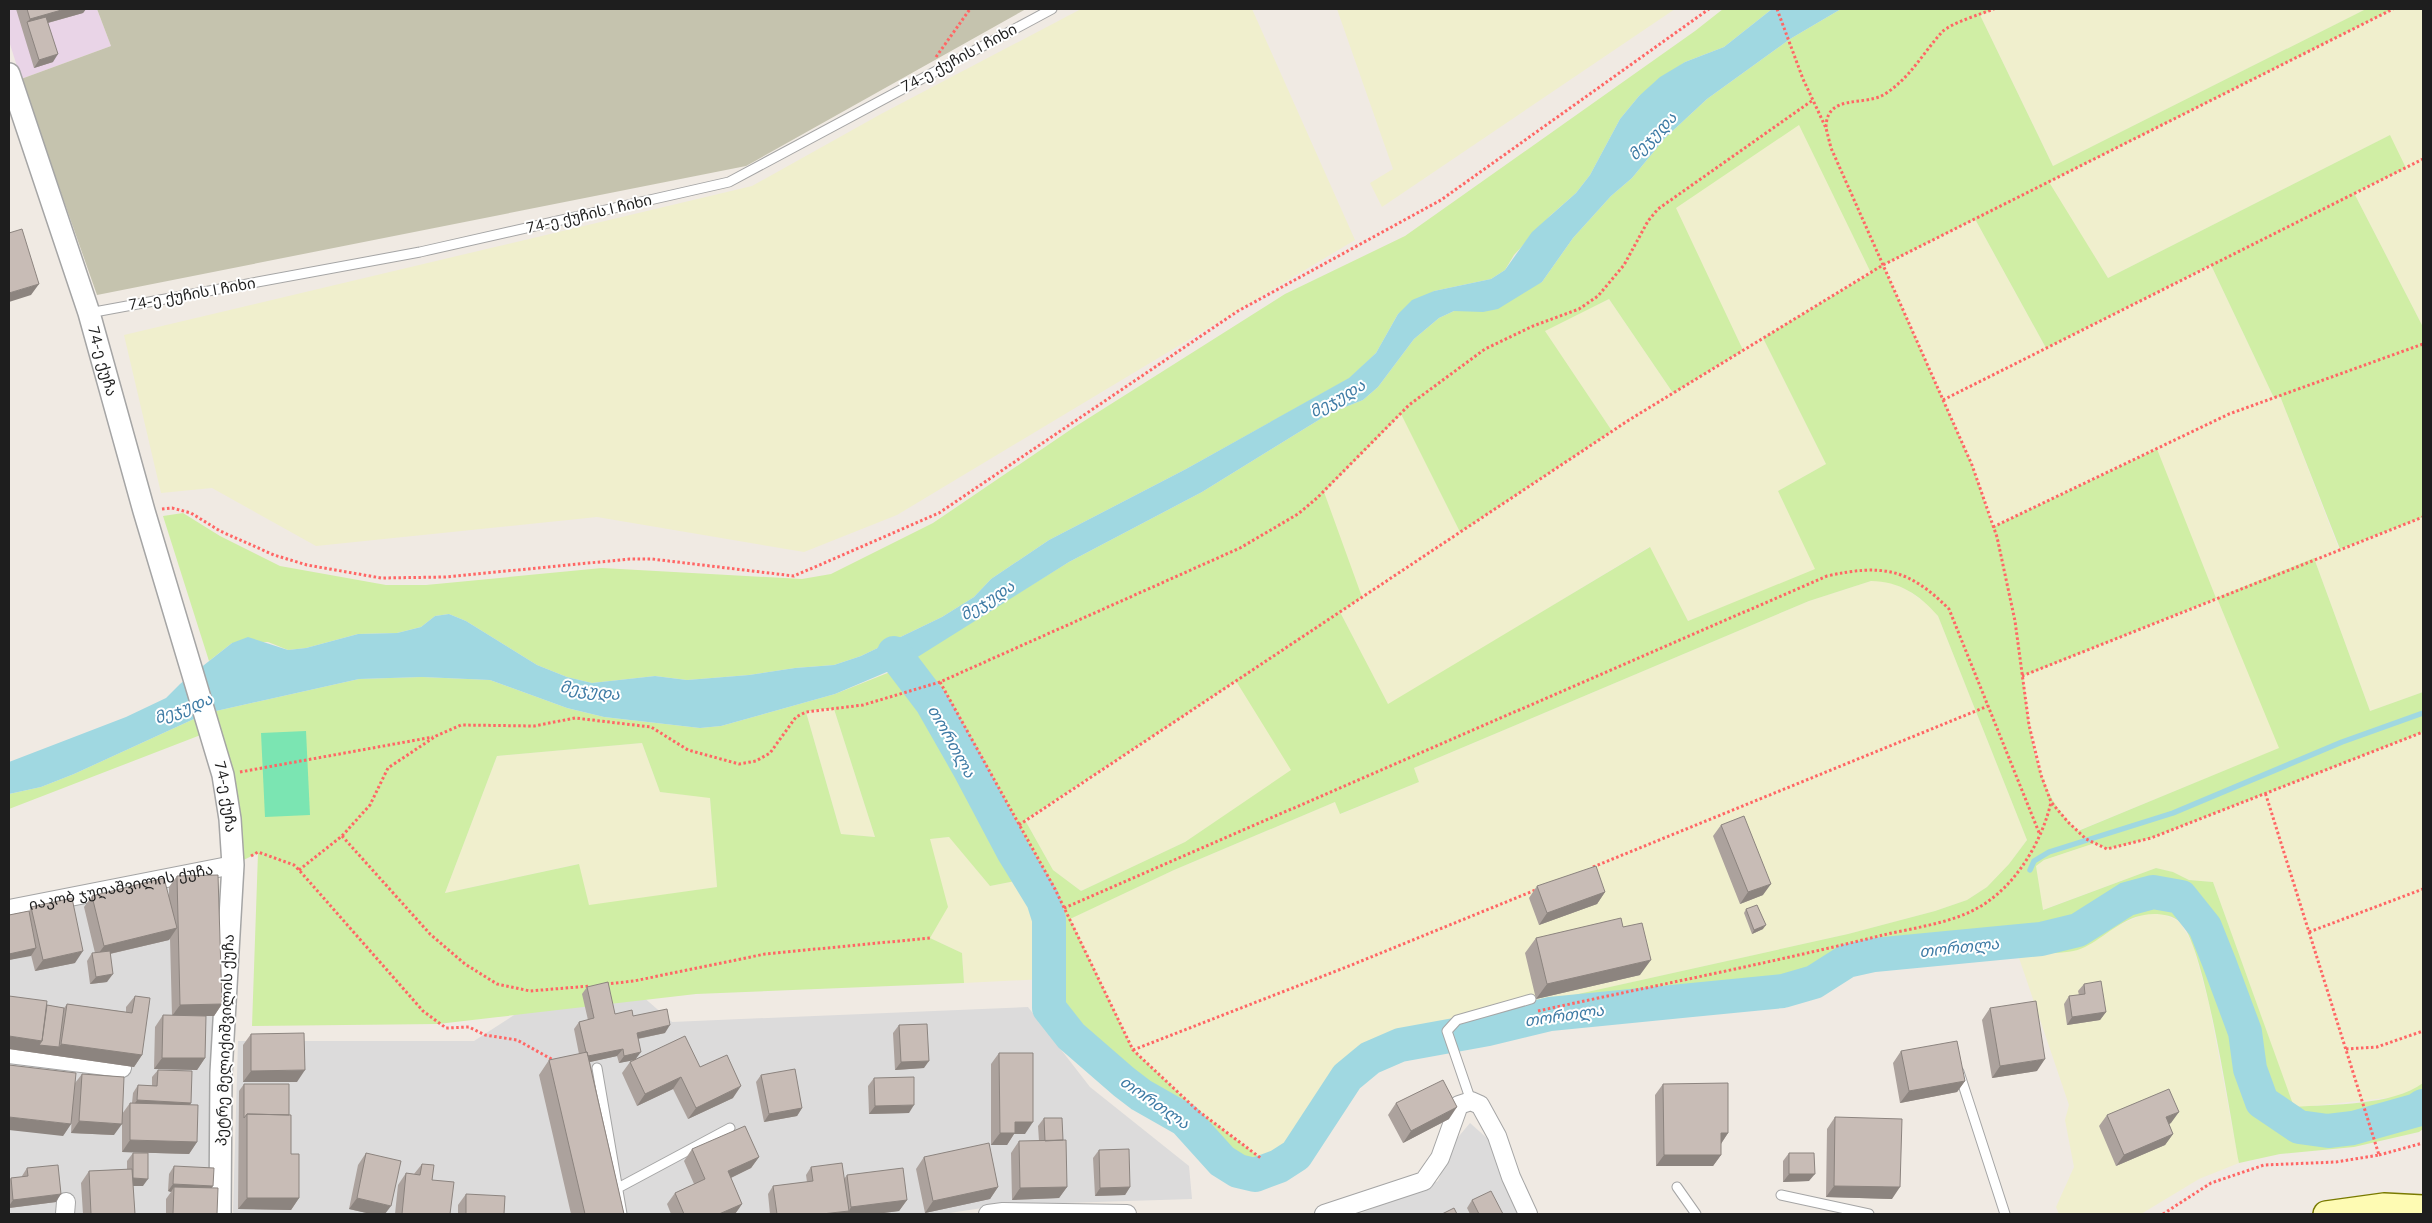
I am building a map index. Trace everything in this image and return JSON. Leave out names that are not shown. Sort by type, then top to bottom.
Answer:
[{"type":"main road","points":[[2326,1214],[2384,1206],[2423,1208]]},
{"type":"street","name":"74-ე ქუჩა","points":[[9,74],[89,313],[144,511],[211,730],[223,775],[230,819],[233,865]]},
{"type":"street","name":"იაკობ ჯუღაშვილის ქუჩა","points":[[9,910],[233,865]]},
{"type":"street","name":"პეტრე მელიქიშვილის ქუჩა","points":[[220,1214],[221,1072],[233,865]]},
{"type":"street","points":[[9,1054],[122,1068]]},
{"type":"street","points":[[1324,1214],[1424,1181],[1440,1158],[1465,1103],[1480,1105],[1497,1136],[1528,1214]]},
{"type":"street","points":[[998,1213],[1127,1214]]},
{"type":"lane","name":"74-ე ქუჩის I ჩიხი","points":[[89,313],[420,252],[729,182],[1052,9]]},
{"type":"lane","points":[[1465,1103],[1447,1031],[1457,1020],[1531,999]]},
{"type":"lane","points":[[1956,1062],[2005,1214]]},
{"type":"lane","points":[[597,1068],[622,1214]]},
{"type":"lane","points":[[618,1188],[730,1128]]},
{"type":"lane","points":[[1677,1187],[1696,1214]]},
{"type":"lane","points":[[1781,1195],[1869,1214]]},
{"type":"path","points":[[926,75],[939,49],[970,9]]},
{"type":"path","points":[[144,511],[172,508],[185,511],[220,531],[274,555],[307,565],[381,578],[445,577],[645,559],[794,576],[938,514],[1238,311],[1441,200],[1709,9]]},
{"type":"path","points":[[1776,9],[1803,79],[1826,128],[1831,148],[1972,465],[1993,527],[2015,621],[2029,725],[2041,775],[2051,802],[2068,822],[2086,839],[2107,849],[2150,838],[2423,732]]},
{"type":"path","points":[[1826,128],[1826,116],[1832,108],[1844,103],[1864,101],[1884,95],[1901,82],[1943,31],[1994,9]]},
{"type":"path","points":[[1019,825],[1628,420],[1883,265],[2393,9]]},
{"type":"path","points":[[223,775],[436,736],[461,726],[534,726],[575,718],[651,727],[688,750],[740,764],[756,761],[770,753],[796,717],[806,712],[863,705],[940,682],[1187,573],[1240,548],[1298,514],[1351,465],[1409,405],[1454,371],[1485,349],[1533,326],[1579,309],[1598,296],[1624,265],[1648,221],[1658,209],[1812,100]]},
{"type":"path","points":[[1943,400],[2423,159]]},
{"type":"path","points":[[1993,527],[2229,414],[2423,344]]},
{"type":"path","points":[[2022,676],[2423,517]]},
{"type":"path","points":[[1064,908],[1827,576],[1854,570],[1876,568],[1899,574],[1937,597],[1949,609],[2040,835]]},
{"type":"path","points":[[940,682],[1064,908],[1133,1050],[1197,1110],[1262,1160]]},
{"type":"path","points":[[1590,868],[1988,706]]},
{"type":"path","points":[[299,870],[342,836],[370,805],[388,768],[436,736]]},
{"type":"path","points":[[2265,792],[2379,1156]]},
{"type":"path","points":[[1533,1012],[1758,962],[1810,953],[1954,918],[1990,900],[2018,871],[2046,824],[2051,802]]},
{"type":"path","points":[[342,836],[430,934],[466,964],[497,984],[530,991],[595,986]]},
{"type":"path","points":[[258,852],[294,865],[424,1012],[438,1024],[446,1028],[469,1027],[485,1035],[517,1040],[553,1060],[562,1062]]},
{"type":"path","points":[[1133,1050],[1349,966],[1546,886]]},
{"type":"path","points":[[2309,932],[2423,889]]},
{"type":"path","points":[[604,985],[634,981],[765,954],[930,938]]},
{"type":"path","points":[[2346,1049],[2377,1047],[2423,1031]]},
{"type":"path","points":[[2163,1214],[2211,1183],[2264,1165],[2336,1162],[2379,1156],[2423,1143]]},
{"type":"shaded area","points":[[9,9],[97,9],[111,46],[21,79],[9,41]]},
{"type":"shaded area","points":[[97,9],[1026,9],[746,166],[97,295],[21,79],[111,46]]},
{"type":"shaded area","points":[[208,875],[216,883],[213,1214],[9,1214],[9,917]]},
{"type":"shaded area","points":[[619,976],[672,1022],[1028,1007],[1090,1087],[1189,1166],[1192,1199],[1002,1205],[943,1214],[234,1214],[238,1041],[474,1041],[562,984]]},
{"type":"shaded area","points":[[1470,1123],[1488,1139],[1523,1214],[1359,1214],[1438,1181],[1454,1142]]},
{"type":"green space","points":[[1081,9],[1252,9],[1355,240],[897,515],[804,552],[597,517],[316,546],[212,488],[161,493],[124,335],[752,186],[881,114]]},
{"type":"green space","points":[[1337,9],[1675,9],[1382,207],[1370,183],[1393,169]]},
{"type":"green space","points":[[1723,9],[1772,9],[1724,47],[1685,62],[1639,96],[1620,119],[1590,175],[1576,193],[1551,215],[1514,255],[1505,270],[1491,279],[1434,291],[1398,314],[1376,353],[1350,378],[1186,469],[1049,540],[991,579],[974,597],[942,617],[861,656],[834,665],[795,668],[749,675],[687,680],[655,676],[592,683],[567,677],[537,665],[466,621],[449,614],[435,616],[421,627],[397,633],[358,634],[306,648],[288,650],[268,642],[232,643],[209,661],[163,516],[183,513],[220,536],[280,566],[386,585],[426,585],[602,568],[802,579],[831,574],[933,523],[1073,428],[1285,294],[1405,236],[1695,31]]},
{"type":"green space","points":[[1841,9],[1994,9],[1980,15],[2053,166],[2366,9],[2393,9],[2049,182],[2108,278],[2390,135],[2406,168],[2354,193],[2423,327],[2423,517],[2340,549],[2280,396],[2274,398],[2211,265],[2046,348],[1975,219],[1883,265],[1972,465],[1993,527],[2157,449],[2216,598],[2314,558],[2370,711],[2423,692],[2423,732],[2151,838],[2107,849],[2095,843],[2044,860],[2036,866],[2043,910],[2156,868],[2173,872],[2189,880],[2213,882],[2294,1107],[2379,1100],[2410,1091],[2423,1083],[2423,1129],[2419,1132],[2354,1147],[2280,1154],[2239,1163],[2216,1035],[2199,963],[2189,937],[2180,922],[2168,916],[2153,914],[2128,920],[2085,947],[2070,952],[2017,952],[2014,941],[1874,955],[1847,961],[1814,982],[1783,991],[1550,1014],[1488,1029],[1400,1045],[1370,1058],[1347,1077],[1296,1155],[1279,1166],[1255,1175],[1238,1171],[1222,1161],[1185,1120],[1141,1095],[1071,1036],[1049,1008],[1049,979],[1044,979],[1032,896],[1021,880],[990,886],[949,837],[930,839],[948,907],[930,938],[962,953],[964,983],[696,994],[438,1024],[252,1026],[258,853],[233,865],[211,731],[9,809],[9,794],[41,787],[74,774],[207,713],[359,679],[422,677],[490,680],[567,708],[604,717],[700,728],[721,726],[835,694],[890,672],[1069,562],[1202,492],[1330,413],[1363,400],[1378,387],[1414,339],[1439,318],[1454,311],[1468,311],[1542,282],[1573,238],[1611,196],[1632,178],[1665,138],[1707,99],[1790,39]],"holes":[[[1799,125],[1871,273],[1763,338],[1826,464],[1778,491],[1815,569],[1688,621],[1650,547],[1388,704],[1340,612],[1362,597],[1324,492],[1401,414],[1460,532],[1612,431],[1545,331],[1609,299],[1673,393],[1743,350],[1676,208]],[[1871,581],[1881,582],[1908,591],[1924,602],[1938,616],[2027,840],[2009,864],[1987,887],[1967,900],[1935,911],[1848,934],[1520,1007],[1369,1045],[1347,1063],[1321,1097],[1303,1128],[1288,1147],[1276,1155],[1262,1159],[1197,1110],[1133,1050],[1070,919],[1174,870],[1335,802],[1340,814],[1419,782],[1414,768],[1809,601]],[[2217,598],[2279,748],[2078,831],[2063,816],[2052,798],[2043,779],[2032,739],[2023,676]],[[1236,681],[1291,770],[1185,842],[1081,891],[1053,870],[1025,820]],[[834,709],[875,837],[841,834],[806,712]],[[642,743],[660,792],[710,798],[717,887],[589,905],[579,864],[445,893],[497,756]]]},
{"type":"green space","points":[[1994,9],[2366,9],[2053,166],[1980,15]]},
{"type":"green space","points":[[2393,9],[2423,9],[2423,327],[2354,193],[2390,135],[2108,278],[2048,182]]},
{"type":"green space","points":[[1799,124],[1871,273],[1763,338],[1826,464],[1778,491],[1816,569],[1688,621],[1649,547],[1388,705],[1340,612],[1324,492],[1401,413],[1460,532],[1612,431],[1544,330],[1609,299],[1673,393],[1743,350],[1675,208]]},
{"type":"green space","points":[[1975,219],[2046,348],[2211,265],[2274,398],[2280,396],[2339,549],[2423,517],[2423,692],[2370,711],[2314,558],[2217,598],[2280,748],[2077,831],[2068,822],[2051,802],[2041,775],[2029,725],[2022,676],[2216,598],[2156,449],[1993,527],[1972,465],[1883,265]]},
{"type":"green space","points":[[1871,581],[1888,581],[1909,591],[1930,606],[1938,616],[2027,840],[2009,864],[1987,887],[1967,900],[1935,911],[1848,934],[1520,1007],[1369,1045],[1347,1063],[1321,1097],[1303,1128],[1288,1147],[1276,1155],[1262,1159],[1197,1110],[1133,1050],[1069,919],[1174,870],[1335,802],[1341,814],[1419,782],[1414,768],[1809,601]]},
{"type":"green space","points":[[1236,680],[1292,770],[1185,842],[1081,891],[1053,870],[1025,820]]},
{"type":"green space","points":[[834,709],[875,837],[841,834],[806,712]]},
{"type":"green space","points":[[306,731],[310,815],[265,817],[261,733]]},
{"type":"green space","points":[[2423,732],[2423,1083],[2416,1088],[2394,1097],[2294,1108],[2213,882],[2189,880],[2173,872],[2156,868],[2042,910],[2036,866],[2044,860],[2095,843],[2107,849],[2151,838]]},
{"type":"green space","points":[[642,743],[660,792],[710,797],[717,887],[589,906],[578,864],[445,893],[497,756]]},
{"type":"green space","points":[[950,837],[990,886],[1021,880],[1032,896],[1044,979],[964,983],[962,953],[930,938],[930,839]]},
{"type":"green space","points":[[2145,914],[2163,914],[2180,922],[2193,945],[2209,1004],[2239,1163],[2199,1179],[2141,1214],[2059,1214],[2056,1207],[2074,1167],[2065,1120],[2069,1105],[2017,952],[2053,953]]},
{"type":"water","name":"მეჯუდა","points":[[1772,9],[1841,9],[1790,39],[1707,99],[1665,138],[1632,178],[1611,196],[1573,238],[1542,282],[1498,309],[1483,312],[1454,311],[1439,318],[1414,339],[1378,387],[1363,400],[1330,413],[1202,492],[1069,562],[908,663],[835,694],[721,726],[700,728],[604,717],[567,708],[490,680],[422,677],[359,679],[207,713],[74,774],[41,787],[9,794],[9,762],[126,717],[166,698],[180,684],[232,643],[248,637],[288,650],[306,648],[358,634],[397,633],[421,627],[435,616],[449,614],[466,621],[537,665],[567,677],[592,683],[655,676],[687,680],[749,675],[795,668],[834,665],[861,656],[942,617],[974,597],[991,579],[1049,540],[1186,469],[1349,378],[1376,353],[1398,314],[1412,300],[1434,291],[1491,279],[1505,270],[1532,232],[1576,193],[1590,175],[1620,119],[1639,96],[1660,77],[1685,62],[1724,47]]},
{"type":"building","points":[[27,9],[65,9],[30,19]]},
{"type":"building","points":[[46,17],[58,54],[39,60],[27,22]]},
{"type":"building","points":[[22,229],[39,284],[9,293],[9,233]]},
{"type":"building","points":[[1744,816],[1771,884],[1748,892],[1721,825]]},
{"type":"building","points":[[1596,866],[1605,892],[1547,913],[1537,886]]},
{"type":"building","points":[[218,875],[222,1004],[180,1005],[177,876]]},
{"type":"building","points":[[164,878],[177,928],[104,946],[92,896]]},
{"type":"building","points":[[72,898],[83,951],[43,960],[31,907]]},
{"type":"building","points":[[1757,905],[1766,925],[1754,930],[1746,909]]},
{"type":"building","points":[[29,911],[36,948],[9,954],[9,915]]},
{"type":"building","points":[[1621,918],[1623,927],[1642,923],[1651,960],[1547,984],[1536,938]]},
{"type":"building","points":[[110,951],[113,974],[96,977],[92,953]]},
{"type":"building","points":[[2101,981],[2106,1012],[2072,1017],[2069,996],[2085,994],[2084,984]]},
{"type":"building","points":[[608,982],[615,1014],[632,1010],[633,1016],[667,1009],[670,1025],[637,1033],[641,1052],[624,1056],[623,1049],[588,1056],[586,1052],[579,1022],[594,1018],[587,987]]},
{"type":"building","points":[[9,996],[47,1001],[42,1041],[9,1036]]},
{"type":"building","points":[[135,996],[150,998],[142,1055],[61,1044],[67,1004],[132,1013]]},
{"type":"building","points":[[2036,1001],[2045,1059],[2000,1066],[1990,1008]]},
{"type":"building","points":[[47,1005],[64,1008],[59,1047],[39,1045],[42,1041]]},
{"type":"building","points":[[163,1015],[206,1016],[205,1058],[162,1058]]},
{"type":"building","points":[[927,1024],[929,1061],[901,1062],[899,1025]]},
{"type":"building","points":[[304,1033],[305,1070],[251,1071],[251,1034]]},
{"type":"building","points":[[685,1036],[700,1067],[727,1055],[741,1086],[696,1108],[681,1077],[645,1094],[630,1062]]},
{"type":"building","points":[[1957,1041],[1965,1081],[1909,1091],[1901,1051]]},
{"type":"building","points":[[587,1052],[624,1214],[585,1214],[549,1060]]},
{"type":"building","points":[[999,1053],[1033,1053],[1033,1122],[1015,1122],[1015,1133],[1000,1133]]},
{"type":"building","points":[[9,1065],[76,1073],[71,1124],[9,1117]]},
{"type":"building","points":[[795,1069],[802,1108],[769,1114],[761,1075]]},
{"type":"building","points":[[158,1070],[192,1071],[191,1103],[137,1100],[138,1085],[157,1086]]},
{"type":"building","points":[[82,1074],[124,1077],[122,1124],[79,1121]]},
{"type":"building","points":[[914,1077],[914,1105],[875,1106],[874,1078]]},
{"type":"building","points":[[1443,1080],[1457,1107],[1411,1131],[1396,1103]]},
{"type":"building","points":[[1728,1083],[1728,1133],[1721,1133],[1721,1155],[1664,1155],[1663,1084]]},
{"type":"building","points":[[244,1084],[289,1084],[289,1115],[247,1114],[244,1118]]},
{"type":"building","points":[[2169,1089],[2179,1112],[2166,1117],[2173,1134],[2124,1155],[2107,1115]]},
{"type":"building","points":[[130,1103],[198,1105],[197,1142],[130,1140]]},
{"type":"building","points":[[247,1114],[291,1115],[291,1154],[299,1154],[299,1198],[247,1198]]},
{"type":"building","points":[[1835,1117],[1902,1119],[1900,1187],[1834,1186]]},
{"type":"building","points":[[1044,1118],[1062,1118],[1063,1140],[1045,1141]]},
{"type":"building","points":[[745,1126],[759,1157],[728,1171],[742,1204],[719,1214],[684,1214],[675,1193],[705,1179],[692,1149]]},
{"type":"building","points":[[1066,1140],[1067,1187],[1020,1188],[1019,1141]]},
{"type":"building","points":[[989,1143],[998,1187],[933,1201],[924,1157]]},
{"type":"building","points":[[1129,1149],[1130,1187],[1100,1188],[1099,1150]]},
{"type":"building","points":[[133,1153],[148,1153],[148,1179],[133,1178]]},
{"type":"building","points":[[366,1153],[401,1161],[391,1206],[357,1198]]},
{"type":"building","points":[[1789,1153],[1814,1153],[1815,1174],[1789,1174]]},
{"type":"building","points":[[842,1163],[849,1211],[822,1214],[777,1214],[773,1186],[813,1181],[811,1167]]},
{"type":"building","points":[[422,1164],[434,1165],[432,1180],[454,1182],[450,1214],[402,1214],[406,1173],[420,1175]]},
{"type":"building","points":[[58,1165],[61,1194],[13,1200],[11,1178],[28,1176],[27,1168]]},
{"type":"building","points":[[174,1166],[214,1168],[213,1186],[173,1184]]},
{"type":"building","points":[[903,1168],[907,1200],[851,1207],[847,1175]]},
{"type":"building","points":[[132,1169],[135,1214],[91,1214],[89,1171]]},
{"type":"building","points":[[174,1187],[218,1188],[217,1214],[173,1214]]},
{"type":"building","points":[[1491,1191],[1503,1214],[1479,1214],[1472,1200]]},
{"type":"building","points":[[466,1194],[505,1196],[504,1214],[466,1214]]},
{"type":"building","points":[[1454,1208],[1457,1214],[1442,1214]]},
{"type":"waterway","name":"თორთლა","points":[[894,653],[932,703],[1013,851],[1043,900],[1049,919],[1049,1008],[1071,1036],[1124,1082],[1141,1095],[1185,1120],[1222,1161],[1238,1171],[1255,1175],[1279,1166],[1296,1155],[1347,1077],[1370,1058],[1400,1045],[1488,1029],[1550,1014],[1783,991],[1814,982],[1847,961],[1874,955],[2041,939],[2078,930],[2127,899],[2153,892],[2181,897],[2205,927],[2245,1032],[2250,1069],[2262,1102],[2299,1127],[2328,1131],[2353,1128],[2417,1110],[2423,1106]]},
{"type":"waterway","points":[[2030,870],[2034,861],[2049,852],[2173,813],[2342,742],[2423,713]]}]
